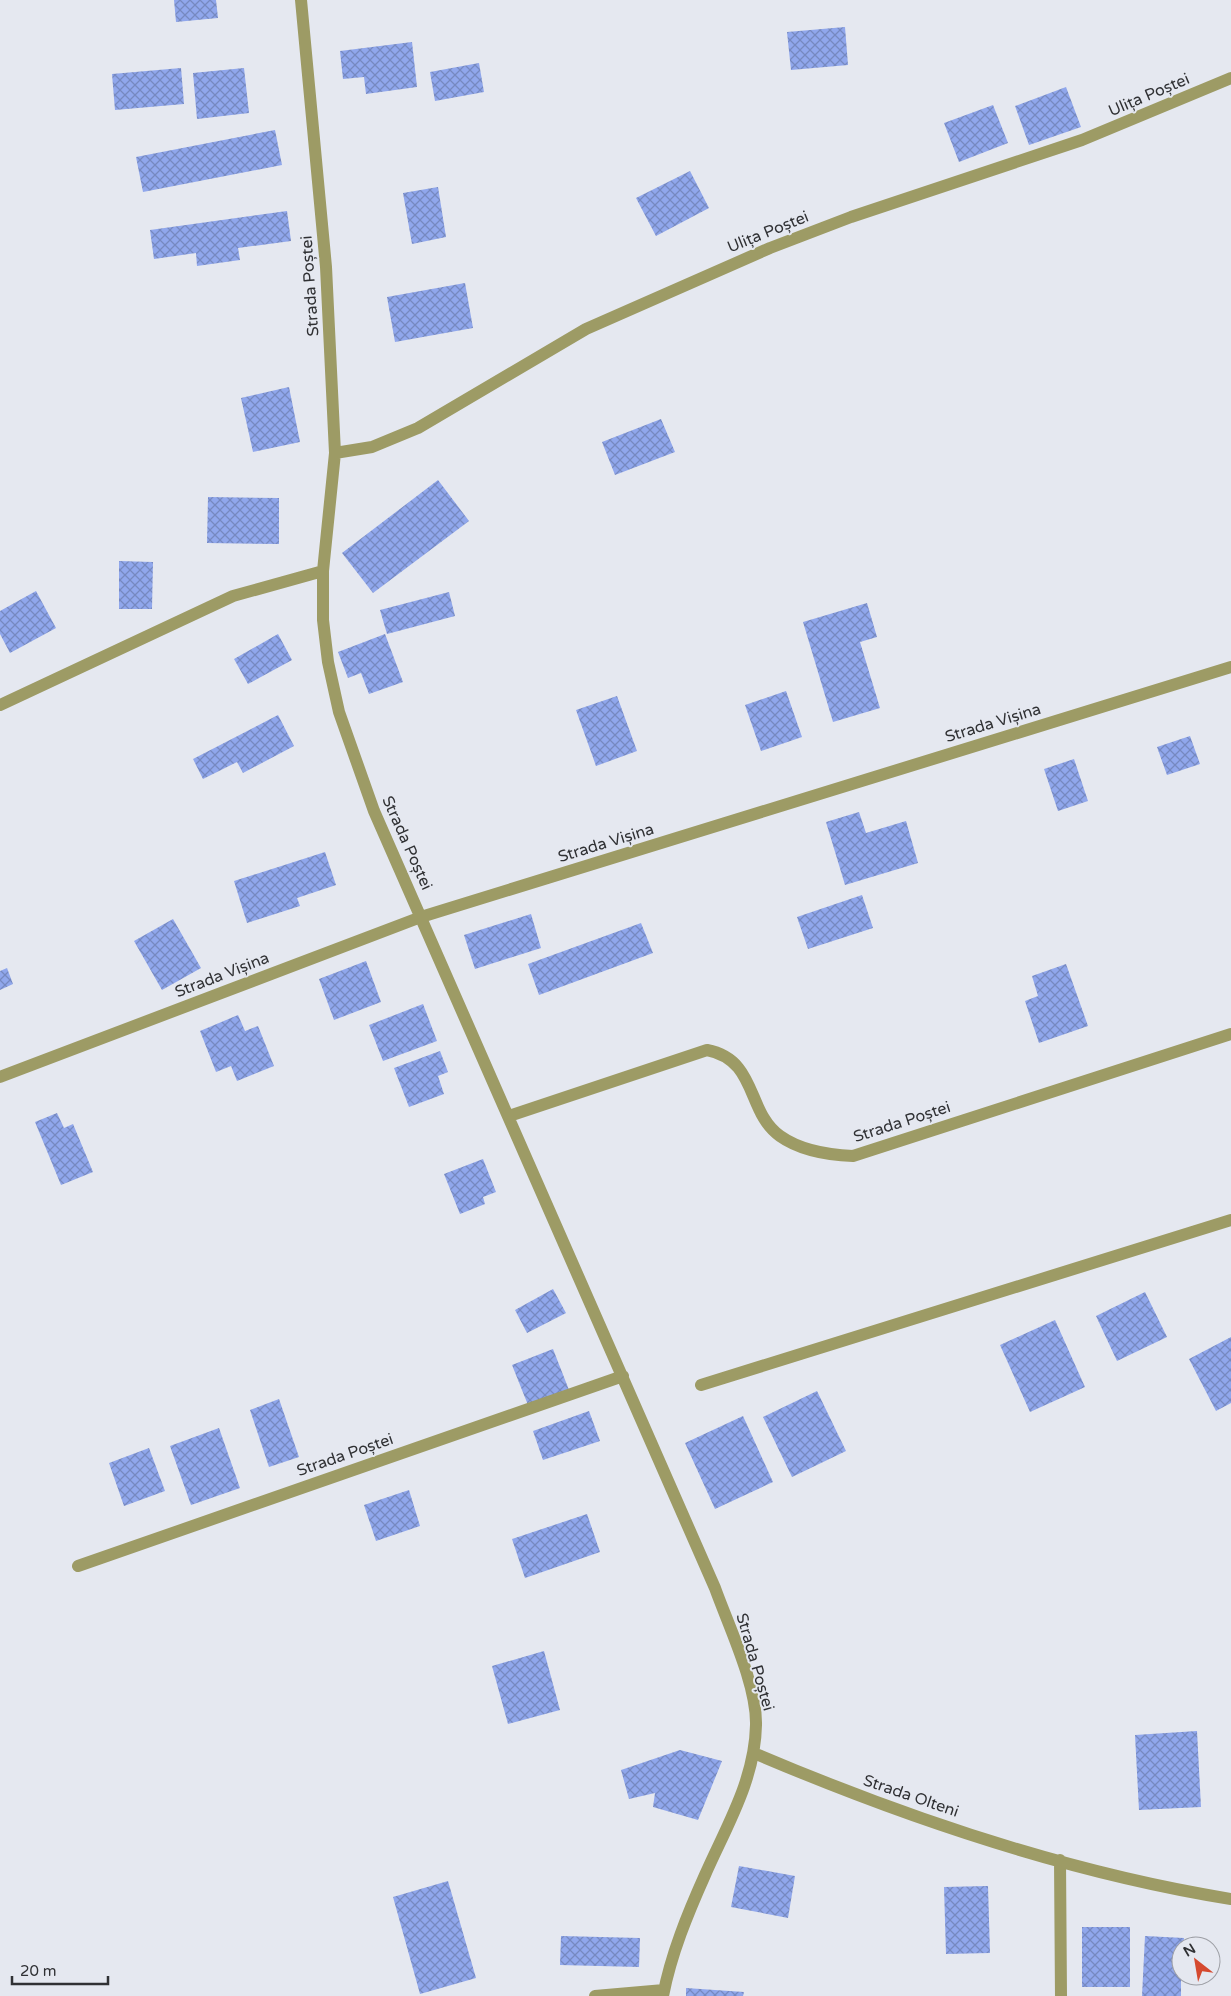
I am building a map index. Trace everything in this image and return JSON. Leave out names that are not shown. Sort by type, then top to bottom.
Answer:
[{"type":"street","name":"Strada Poștei","points":[[301,0],[326,267],[335,453],[323,571],[323,620],[338,712],[374,811],[715,1588],[740,1656],[753,1700],[756,1724],[754,1753],[733,1817],[705,1875],[680,1935],[664,1993],[595,1996]]},
{"type":"street","name":"Ulița Poștei","points":[[335,453],[372,447],[418,428],[586,329],[770,248],[851,217],[1082,140],[1231,78]]},
{"type":"street","points":[[0,704],[233,596],[323,571]]},
{"type":"street","name":"Strada Vișina","points":[[0,1077],[421,917],[1231,667]]},
{"type":"street","name":"Strada Poștei","points":[[509,1116],[707,1050],[720,1053],[733,1060],[769,1125],[780,1136],[826,1155],[853,1156],[1231,1034]]},
{"type":"street","points":[[701,1385],[1231,1220]]},
{"type":"street","name":"Strada Poștei","points":[[78,1566],[623,1376]]},
{"type":"street","name":"Strada Olteni","points":[[754,1753],[893,1809],[998,1843],[1132,1879],[1231,1898]]},
{"type":"street","points":[[1060,1860],[1061,1996]]},
{"type":"building","points":[[174,0],[216,0],[218,18],[176,22]]},
{"type":"building","points":[[845,27],[848,65],[791,70],[787,32]]},
{"type":"building","points":[[412,42],[417,87],[366,94],[364,77],[343,79],[340,51]]},
{"type":"building","points":[[479,63],[484,92],[435,101],[430,72]]},
{"type":"building","points":[[181,68],[184,104],[115,110],[112,74]]},
{"type":"building","points":[[244,68],[249,113],[197,119],[193,73]]},
{"type":"building","points":[[1066,87],[1081,127],[1029,145],[1015,106]]},
{"type":"building","points":[[993,105],[1008,143],[959,162],[944,123]]},
{"type":"building","points":[[275,130],[282,165],[143,192],[136,157]]},
{"type":"building","points":[[690,171],[709,208],[656,236],[636,198]]},
{"type":"building","points":[[438,187],[446,237],[412,244],[403,193]]},
{"type":"building","points":[[287,211],[291,241],[238,248],[240,260],[197,266],[196,253],[154,259],[150,230]]},
{"type":"building","points":[[465,283],[473,328],[395,342],[387,297]]},
{"type":"building","points":[[289,387],[300,442],[253,452],[241,398]]},
{"type":"building","points":[[661,419],[675,452],[615,475],[602,442]]},
{"type":"building","points":[[438,480],[469,521],[373,593],[342,553]]},
{"type":"building","points":[[208,497],[279,498],[279,544],[207,543]]},
{"type":"building","points":[[119,561],[153,562],[152,609],[119,609]]},
{"type":"building","points":[[36,591],[56,628],[10,653],[0,634],[0,611]]},
{"type":"building","points":[[449,592],[455,616],[387,634],[380,610]]},
{"type":"building","points":[[867,603],[877,637],[860,642],[880,708],[833,722],[803,622]]},
{"type":"building","points":[[278,634],[292,660],[248,684],[234,659]]},
{"type":"building","points":[[385,634],[403,682],[369,694],[361,673],[348,678],[338,652]]},
{"type":"building","points":[[786,691],[802,737],[761,751],[745,705]]},
{"type":"building","points":[[617,696],[637,751],[596,766],[576,710]]},
{"type":"building","points":[[278,715],[294,746],[243,773],[237,762],[203,779],[193,759]]},
{"type":"building","points":[[1190,736],[1200,764],[1167,775],[1157,747]]},
{"type":"building","points":[[1074,759],[1088,801],[1058,811],[1044,769]]},
{"type":"building","points":[[859,812],[866,833],[906,821],[918,863],[845,885],[826,822]]},
{"type":"building","points":[[325,852],[336,885],[297,898],[300,906],[247,923],[234,881]]},
{"type":"building","points":[[862,895],[873,928],[808,949],[797,917]]},
{"type":"building","points":[[531,914],[541,948],[475,969],[464,935]]},
{"type":"building","points":[[173,919],[201,968],[162,990],[134,941]]},
{"type":"building","points":[[641,923],[653,953],[539,995],[528,964]]},
{"type":"building","points":[[366,961],[381,1002],[334,1020],[319,979]]},
{"type":"building","points":[[1066,964],[1088,1026],[1039,1043],[1025,1001],[1038,996],[1032,976]]},
{"type":"building","points":[[7,968],[13,984],[0,990],[0,971]]},
{"type":"building","points":[[423,1004],[437,1041],[383,1061],[369,1025]]},
{"type":"building","points":[[238,1015],[245,1031],[258,1026],[274,1066],[237,1081],[231,1066],[216,1072],[200,1031]]},
{"type":"building","points":[[440,1051],[448,1072],[438,1076],[444,1094],[409,1107],[394,1068]]},
{"type":"building","points":[[57,1113],[64,1128],[73,1124],[93,1172],[61,1185],[35,1122]]},
{"type":"building","points":[[483,1159],[496,1192],[483,1197],[485,1204],[460,1214],[444,1174]]},
{"type":"building","points":[[553,1289],[566,1313],[527,1333],[515,1310]]},
{"type":"building","points":[[1145,1292],[1167,1337],[1117,1361],[1096,1316]]},
{"type":"building","points":[[1055,1320],[1085,1387],[1030,1412],[1000,1345]]},
{"type":"building","points":[[1231,1337],[1231,1403],[1216,1411],[1189,1359]]},
{"type":"building","points":[[553,1349],[569,1390],[528,1405],[512,1365]]},
{"type":"building","points":[[817,1391],[846,1451],[792,1477],[763,1417]]},
{"type":"building","points":[[279,1399],[299,1457],[269,1467],[250,1410]]},
{"type":"building","points":[[589,1411],[600,1441],[543,1460],[533,1431]]},
{"type":"building","points":[[743,1416],[773,1482],[715,1509],[685,1443]]},
{"type":"building","points":[[219,1428],[240,1488],[191,1505],[170,1446]]},
{"type":"building","points":[[149,1448],[165,1491],[124,1506],[109,1463]]},
{"type":"building","points":[[409,1490],[420,1526],[376,1541],[364,1505]]},
{"type":"building","points":[[587,1514],[600,1552],[525,1578],[512,1539]]},
{"type":"building","points":[[544,1651],[560,1710],[508,1724],[492,1666]]},
{"type":"building","points":[[1197,1731],[1201,1807],[1139,1810],[1135,1735]]},
{"type":"building","points":[[680,1750],[722,1761],[698,1820],[653,1807],[655,1793],[629,1799],[621,1770]]},
{"type":"building","points":[[739,1866],[795,1876],[788,1918],[731,1907]]},
{"type":"building","points":[[448,1881],[476,1978],[420,1994],[393,1897]]},
{"type":"building","points":[[988,1886],[990,1953],[946,1954],[944,1887]]},
{"type":"building","points":[[1082,1927],[1130,1927],[1130,1987],[1082,1987]]},
{"type":"building","points":[[561,1936],[640,1938],[639,1967],[560,1965]]},
{"type":"building","points":[[1145,1936],[1171,1937],[1171,1986],[1181,1986],[1181,1996],[1142,1996]]},
{"type":"building","points":[[686,1988],[744,1992],[743,1996],[686,1996]]}]
